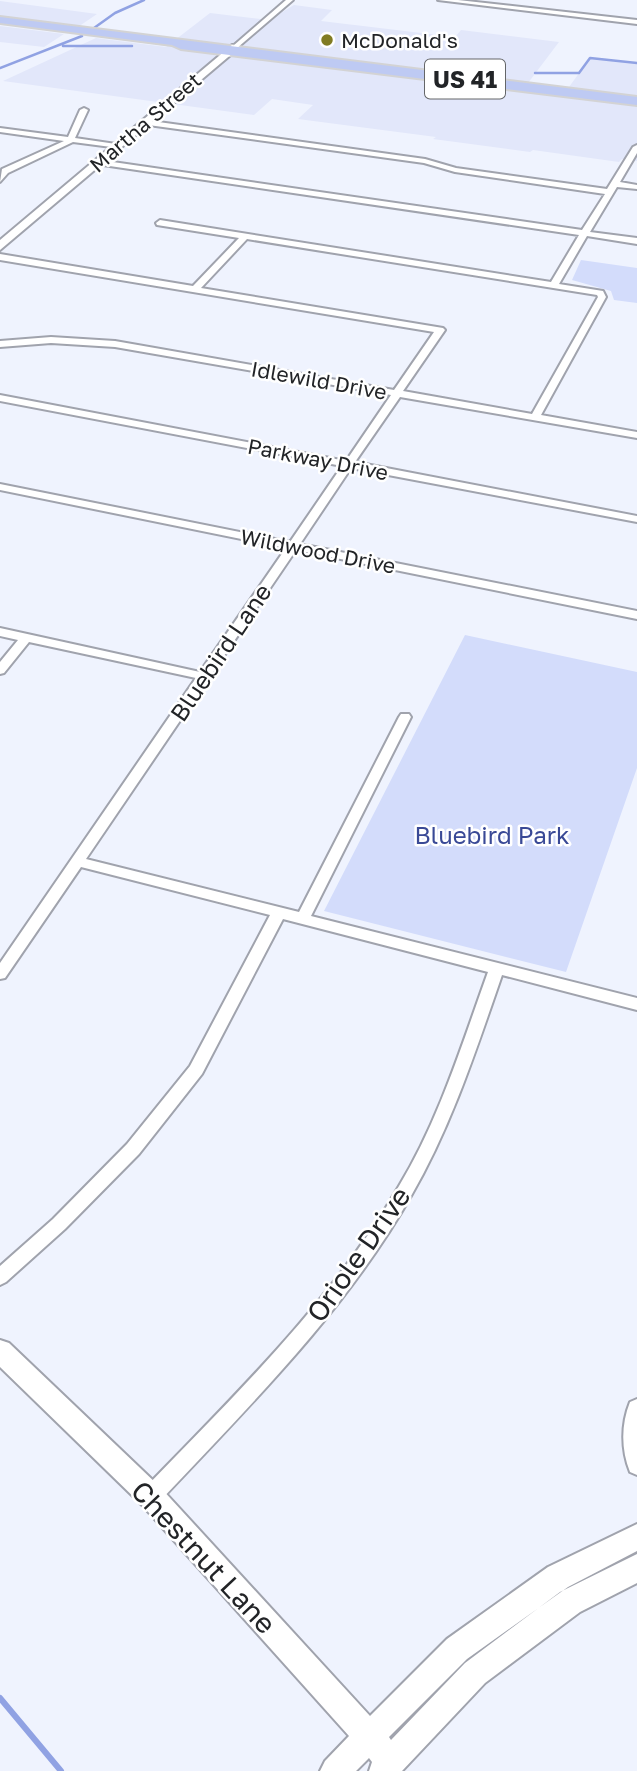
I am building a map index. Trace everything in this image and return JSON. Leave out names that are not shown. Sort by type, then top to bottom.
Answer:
[{"type":"highway","name":"US 41","points":[[0,20],[175,42],[181,46],[637,101]]},
{"type":"street","name":"Martha Street","points":[[0,246],[290,0]]},
{"type":"street","points":[[441,0],[637,22]]},
{"type":"street","points":[[0,180],[5,171],[70,141],[84,110]]},
{"type":"street","points":[[144,122],[425,161],[455,170],[612,188],[637,187]]},
{"type":"street","points":[[0,130],[115,148]]},
{"type":"street","points":[[554,284],[637,147]]},
{"type":"street","points":[[99,162],[637,240]]},
{"type":"street","points":[[160,223],[600,293],[602,297],[535,417]]},
{"type":"street","points":[[0,257],[195,289],[245,237]]},
{"type":"street","name":"Bluebird Lane","points":[[0,974],[440,330],[195,289]]},
{"type":"street","name":"Idlewild Drive","points":[[0,344],[51,340],[115,344],[637,435]]},
{"type":"street","name":"Parkway Drive","points":[[0,398],[637,519]]},
{"type":"street","name":"Wildwood Drive","points":[[0,487],[637,615]]},
{"type":"street","points":[[0,632],[203,676]]},
{"type":"street","points":[[0,670],[26,638]]},
{"type":"street","points":[[303,918],[405,717]]},
{"type":"street","points":[[77,861],[637,1004]]},
{"type":"street","points":[[0,1276],[59,1224],[134,1149],[195,1070],[279,912]]},
{"type":"street","name":"Oriole Drive","points":[[151,1496],[295,1342],[350,1275],[405,1190],[449,1102],[497,968]]},
{"type":"street","name":"Chestnut Lane","points":[[0,1351],[151,1496],[368,1736],[391,1768]]},
{"type":"street","points":[[637,1408],[631,1433],[637,1466]]},
{"type":"street","points":[[335,1771],[457,1649],[558,1577],[637,1537]]},
{"type":"street","points":[[391,1768],[475,1673],[570,1602],[637,1568]]},
{"type":"shaded area","points":[[0,1],[97,14],[75,29],[0,20]]},
{"type":"shaded area","points":[[294,5],[332,10],[321,21],[455,37],[461,30],[559,42],[528,83],[569,87],[590,58],[637,63],[637,161],[622,159],[619,162],[533,150],[530,152],[298,119],[313,105],[272,99],[254,115],[3,81],[96,38],[166,47],[210,13],[269,20]]},
{"type":"shaded area","points":[[0,26],[64,34],[44,47],[0,42]]},
{"type":"green space","points":[[581,260],[637,268],[637,303],[614,300],[611,291],[572,280]]},
{"type":"green space","name":"Bluebird Park","points":[[465,635],[637,672],[637,768],[566,972],[324,911]]},
{"type":"waterway","points":[[94,28],[115,13],[144,0]]},
{"type":"waterway","points":[[0,68],[82,36]]},
{"type":"waterway","points":[[63,46],[132,46]]},
{"type":"waterway","points":[[535,73],[579,73],[590,58],[637,63]]},
{"type":"waterway","points":[[436,66],[475,71]]},
{"type":"waterway","points":[[0,1698],[61,1771]]},
{"type":"place","name":"McDonald's","points":[[327,40]]}]
